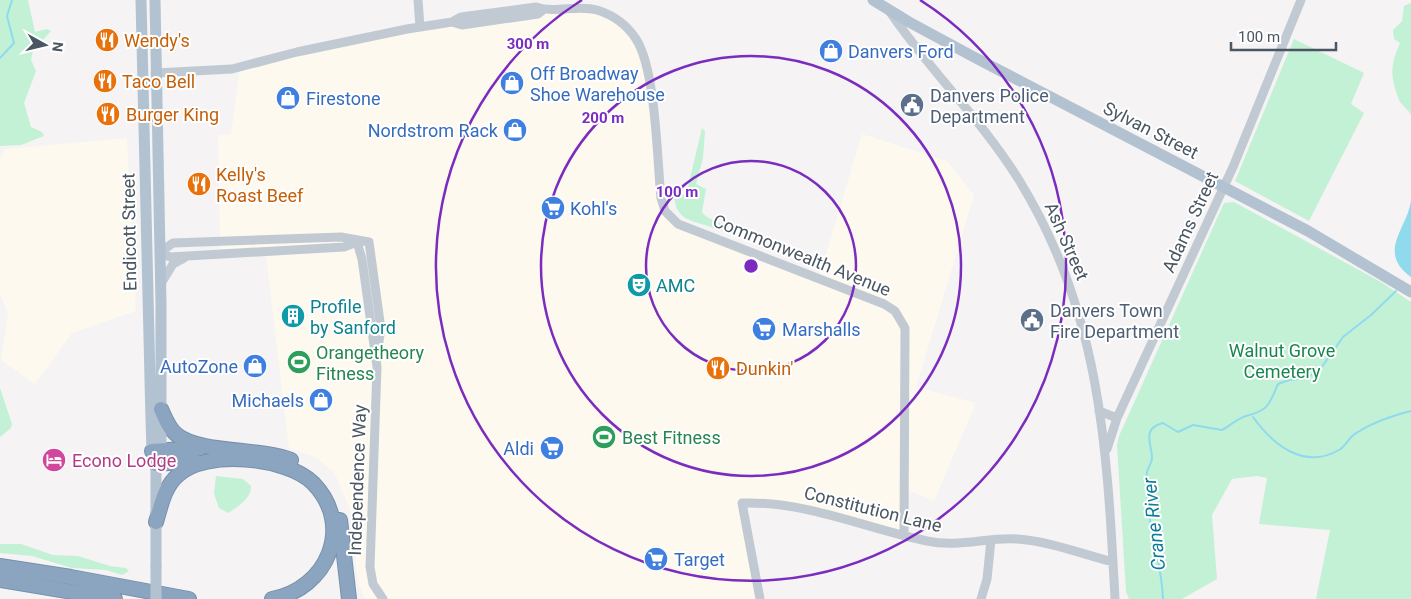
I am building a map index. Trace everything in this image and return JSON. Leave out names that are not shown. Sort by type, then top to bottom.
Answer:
[{"type":"highway","points":[[161,408],[175,434],[191,442],[283,457],[309,470],[326,486],[337,506],[340,520],[349,599]]},
{"type":"highway","points":[[156,455],[214,447]]},
{"type":"highway","points":[[156,455],[203,461],[230,459],[288,468],[313,483],[327,503],[333,525],[332,547],[324,565],[303,588],[292,594],[272,599]]},
{"type":"highway","points":[[156,522],[172,480],[185,469],[203,461]]},
{"type":"highway","points":[[0,566],[71,576],[188,599]]},
{"type":"highway","points":[[0,580],[115,599]]},
{"type":"main road","name":"Endicott Street","points":[[141,0],[149,73],[154,252],[147,303],[156,455],[156,599]]},
{"type":"main road","name":"Endicott Street","points":[[149,73],[155,0]]},
{"type":"main road","name":"Sylvan Street","points":[[873,0],[1308,231],[1411,292]]},
{"type":"main road","name":"Endicott Street","points":[[154,252],[161,285],[161,408],[156,455]]},
{"type":"street","points":[[418,0],[420,27]]},
{"type":"street","name":"Adams Street","points":[[1106,456],[1108,438],[1116,418],[1224,187],[1300,0]]},
{"type":"street","name":"Commonwealth Avenue","points":[[149,73],[240,68],[297,52],[420,27],[452,22],[462,24],[538,14],[543,10],[581,6],[614,17],[627,27],[644,54],[649,81],[661,198],[665,211],[678,224],[884,304],[901,318],[905,328],[904,535]]},
{"type":"street","name":"Ash Street","points":[[889,10],[918,50],[997,146],[1021,182],[1046,228],[1070,283],[1087,338],[1106,456],[1116,599]]},
{"type":"street","name":"Independence Way","points":[[154,252],[173,243],[341,237],[358,242],[369,242],[380,329],[376,359],[370,567],[373,584],[383,599]]},
{"type":"street","name":"Independence Way","points":[[154,252],[170,257],[344,247],[358,242]]},
{"type":"street","name":"Independence Way","points":[[358,242],[376,359]]},
{"type":"street","points":[[161,285],[166,272],[173,264],[187,256]]},
{"type":"street","points":[[1099,411],[1116,418]]},
{"type":"street","name":"Constitution Lane","points":[[760,599],[742,503],[773,503],[814,509],[904,535],[946,544],[1018,539],[1113,562]]},
{"type":"street","points":[[981,599],[987,579],[992,540]]},
{"type":"shaded area","points":[[581,7],[614,17],[644,54],[661,198],[678,224],[819,278],[862,134],[947,161],[974,195],[916,387],[976,403],[934,501],[905,489],[904,535],[836,515],[742,503],[760,599],[365,599],[358,584],[351,512],[335,474],[317,458],[289,448],[265,247],[220,249],[218,135],[231,134],[240,68],[334,45]]},
{"type":"shaded area","points":[[127,138],[136,311],[72,333],[35,384],[1,360],[8,315],[0,293],[0,160],[5,149]]},
{"type":"green space","points":[[0,0],[28,0],[35,32],[47,29],[51,31],[33,51],[31,60],[36,71],[24,103],[31,127],[42,132],[44,136],[21,145],[0,146]]},
{"type":"green space","points":[[1411,3],[1411,115],[1399,100],[1392,71],[1394,58],[1400,43],[1394,39],[1393,30],[1402,21],[1404,6]]},
{"type":"green space","points":[[1294,39],[1364,73],[1351,104],[1364,113],[1309,221],[1235,181]]},
{"type":"green space","points":[[702,128],[705,131],[703,158],[696,184],[706,189],[702,212],[723,226],[726,229],[724,231],[687,219],[679,213],[675,202],[674,195],[684,194],[688,187]]},
{"type":"green space","name":"Walnut Grove Cemetery","points":[[1234,202],[1381,282],[1411,302],[1411,599],[1316,599],[1330,530],[1259,524],[1267,478],[1257,476],[1232,479],[1212,515],[1217,579],[1182,599],[1129,599],[1126,592],[1117,445],[1119,436],[1224,203]]},
{"type":"green space","points":[[0,388],[12,424],[11,428],[0,437]]},
{"type":"green space","points":[[216,476],[243,479],[251,486],[247,498],[228,513],[219,508],[214,494]]},
{"type":"green space","points":[[0,544],[21,544],[53,555],[78,556],[110,566],[126,568],[129,571],[122,575],[106,570],[72,568],[32,556],[0,553]]},
{"type":"water","points":[[1411,200],[1411,277],[1401,268],[1396,258],[1395,249]]},
{"type":"waterway","points":[[0,58],[14,43],[7,16],[12,0]]},
{"type":"waterway","name":"Crane River","points":[[1163,599],[1147,499],[1147,472],[1152,458],[1149,438],[1152,429],[1156,425],[1163,423],[1178,432],[1193,425],[1222,430],[1240,418],[1264,409],[1270,402],[1278,384],[1289,380],[1306,378],[1319,371],[1343,337],[1371,315],[1396,291]]},
{"type":"waterway","points":[[1253,417],[1270,437],[1290,452],[1314,457],[1339,450],[1350,438],[1370,425],[1411,411]]},
{"type":"place","name":"Wendy's","points":[[107,40]]},
{"type":"place","name":"Danvers Ford","points":[[831,51]]},
{"type":"place","name":"Taco Bell","points":[[105,81]]},
{"type":"place","name":"Off Broadway Shoe Warehouse","points":[[512,83]]},
{"type":"place","name":"Firestone","points":[[288,98]]},
{"type":"place","name":"Danvers Police Department","points":[[912,105]]},
{"type":"place","name":"Burger King","points":[[108,114]]},
{"type":"place","name":"Nordstrom Rack","points":[[515,130]]},
{"type":"place","name":"Kelly's Roast Beef","points":[[199,184]]},
{"type":"place","name":"Kohl's","points":[[553,208]]},
{"type":"place","name":"AMC","points":[[639,285]]},
{"type":"place","name":"Profile by Sanford","points":[[293,316]]},
{"type":"place","name":"Danvers Town Fire Department","points":[[1032,320]]},
{"type":"place","name":"Marshalls","points":[[764,329]]},
{"type":"place","name":"Orangetheory Fitness","points":[[299,362]]},
{"type":"place","name":"AutoZone","points":[[255,366]]},
{"type":"place","name":"Dunkin'","points":[[718,368]]},
{"type":"place","name":"Michaels","points":[[321,400]]},
{"type":"place","name":"Best Fitness","points":[[604,437]]},
{"type":"place","name":"Aldi","points":[[552,448]]},
{"type":"place","name":"Econo Lodge","points":[[54,460]]},
{"type":"place","name":"Target","points":[[656,559]]}]
